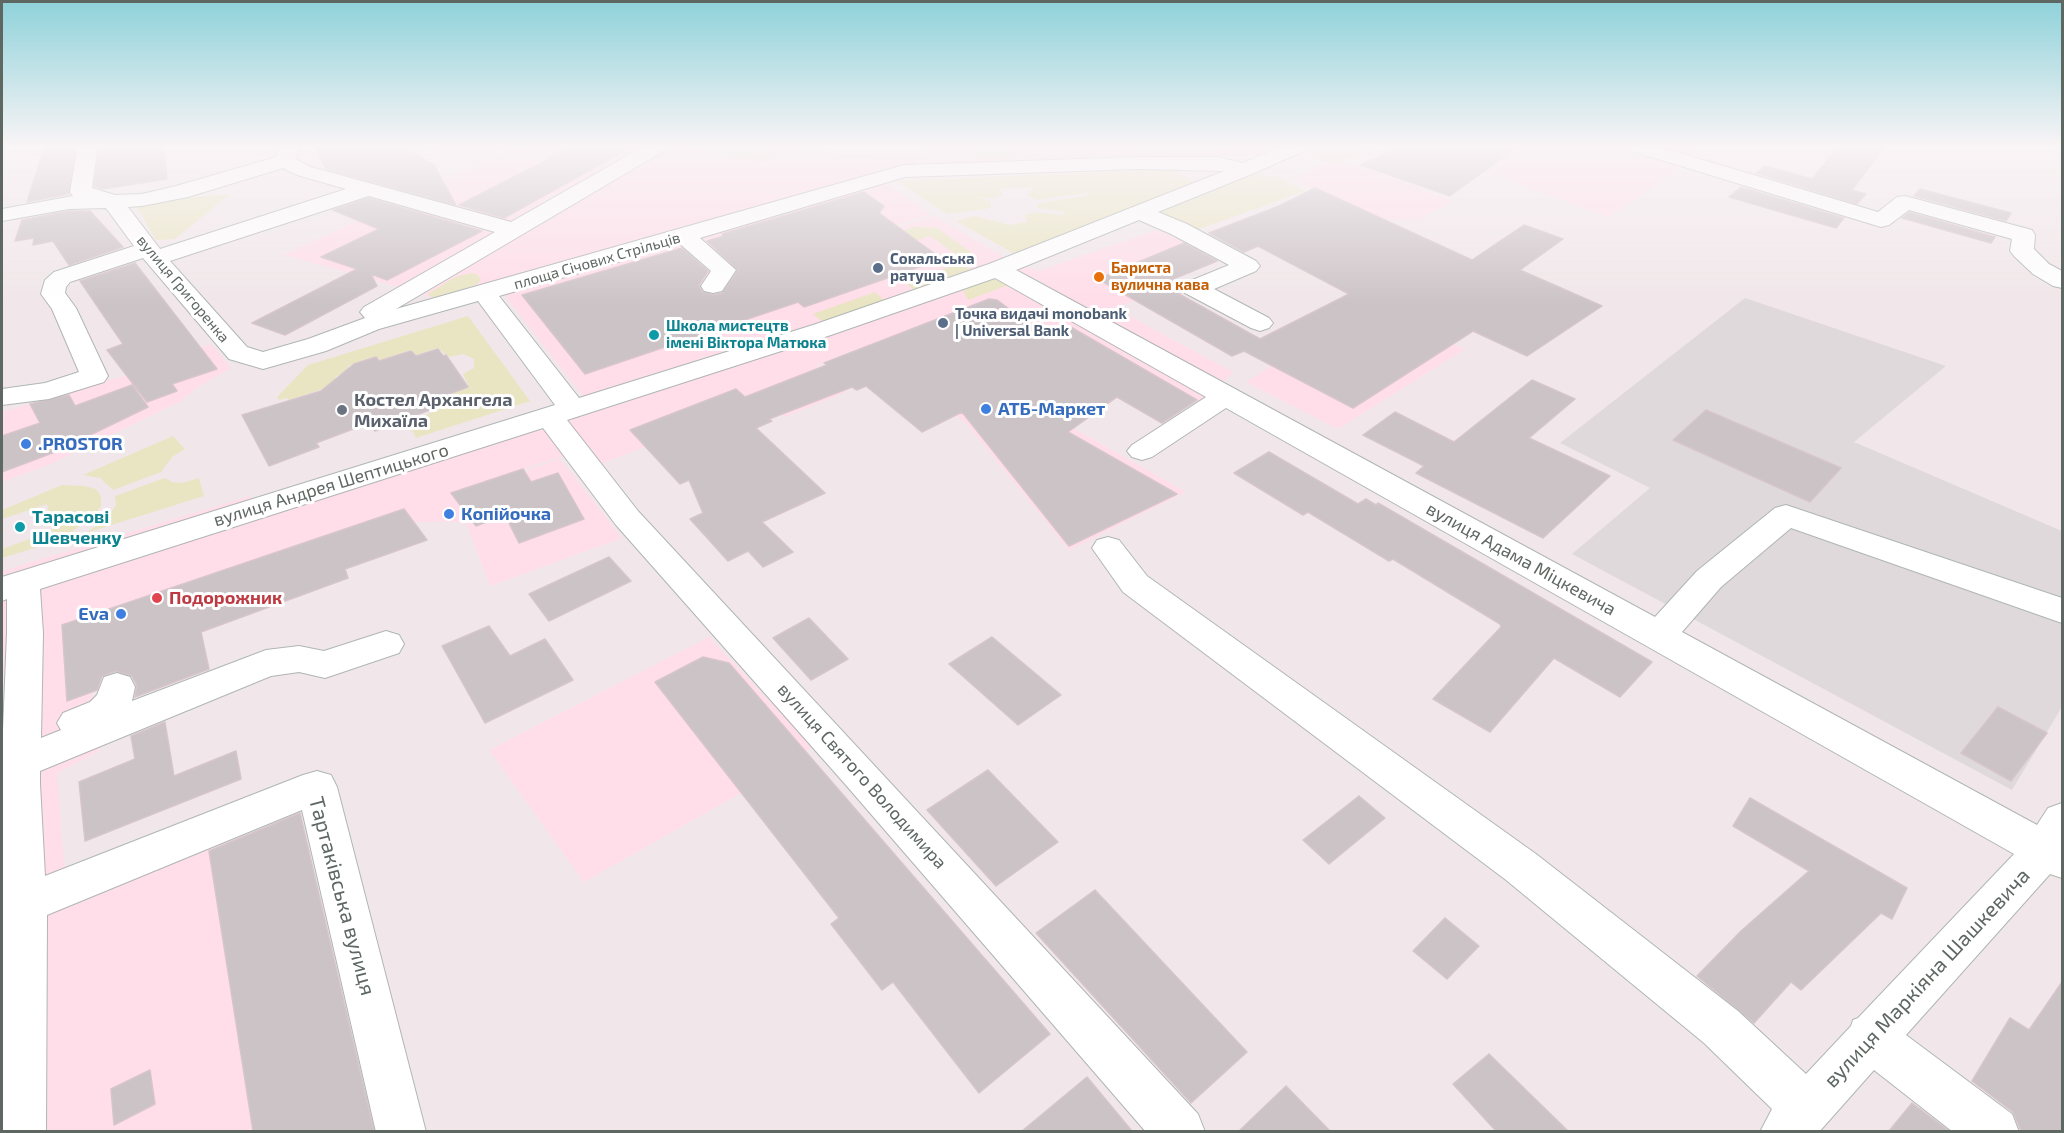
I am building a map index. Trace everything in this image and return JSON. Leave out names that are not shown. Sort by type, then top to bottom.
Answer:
[{"type":"street","name":"вулиця Григоренка","points":[[103,198],[115,204],[152,253],[238,353]]},
{"type":"street","points":[[2,215],[69,203],[152,198]]},
{"type":"street","points":[[2,397],[49,391],[94,376],[64,308],[53,294],[54,285],[62,277],[339,198]]},
{"type":"street","points":[[395,198],[514,230]]},
{"type":"street","name":"площа Січових Стрільців","points":[[342,333],[355,323],[569,198]]},
{"type":"street","name":"площа Січових Стрільців","points":[[238,353],[263,361],[317,345],[342,333],[813,198]]},
{"type":"street","name":"вулиця Андрея Шептицького","points":[[13,585],[822,330],[996,269],[1175,198]]},
{"type":"street","points":[[1808,198],[1881,220],[1905,202],[2024,235],[2022,251],[2041,269],[2062,281]]},
{"type":"street","points":[[1139,212],[1179,229],[1248,266],[1194,288],[1260,323]]},
{"type":"street","points":[[684,236],[724,270],[713,285]]},
{"type":"street","name":"вулиця Адама Міцкевича","points":[[996,269],[1659,635],[2057,843]]},
{"type":"street","name":"вулиця Святого Володимира","points":[[484,293],[627,518],[1180,1131]]},
{"type":"street","points":[[1142,451],[1226,396]]},
{"type":"street","points":[[1659,635],[1709,579],[1786,515],[2062,611]]},
{"type":"street","points":[[1108,548],[1135,584],[1521,867],[1721,1027],[1796,1120]]},
{"type":"street","points":[[13,585],[21,1131]]},
{"type":"street","points":[[16,771],[266,663],[299,659],[325,665],[386,644]]},
{"type":"street","points":[[16,771],[103,712],[114,701],[117,687]]},
{"type":"street","name":"Тартаківська вулиця","points":[[17,933],[317,787],[401,1131]]},
{"type":"street","name":"вулиця Маркіяна Шашкевича","points":[[1796,1120],[1870,1037],[2057,843]]},
{"type":"street","points":[[1870,1037],[1994,1131]]},
{"type":"shaded area","points":[[225,198],[175,239],[156,240],[136,206],[176,199]]},
{"type":"shaded area","points":[[407,198],[907,198],[931,214],[741,276],[648,299],[644,302],[742,277],[934,216],[1009,260],[595,397],[583,396],[504,294],[605,263],[611,267],[595,252],[436,301],[423,294],[284,255]]},
{"type":"shaded area","points":[[922,198],[979,198],[991,201],[991,208],[947,214]]},
{"type":"shaded area","points":[[1072,198],[1163,198],[1015,254],[956,221],[974,216],[1010,225],[1027,222],[1025,215],[1035,212],[1061,215],[1067,212],[1037,208],[1039,203]]},
{"type":"shaded area","points":[[1193,198],[1286,198],[1194,231],[1158,211]]},
{"type":"shaded area","points":[[1334,198],[1444,198],[1452,201],[1419,220],[1381,219]]},
{"type":"shaded area","points":[[1556,198],[1637,198],[1608,217]]},
{"type":"shaded area","points":[[914,227],[937,228],[972,253],[960,257],[930,236],[862,258],[864,244]]},
{"type":"shaded area","points":[[1162,228],[1202,248],[1111,286],[1135,299],[1116,309],[1233,372],[1200,405],[1071,337],[1006,390],[1186,492],[1069,550],[966,423],[862,347],[816,365],[846,392],[785,417],[764,401],[577,473],[565,456],[528,467],[462,522],[418,522],[92,636],[91,678],[99,751],[57,773],[64,866],[104,884],[244,821],[301,1131],[2,1132],[2,571],[250,496],[258,513],[1011,261],[1039,271]]},
{"type":"shaded area","points":[[961,263],[973,272],[916,291],[904,282]]},
{"type":"shaded area","points":[[471,273],[478,275],[481,280],[476,285],[438,297],[431,297],[428,294],[455,277]]},
{"type":"shaded area","points":[[994,277],[1011,284],[968,300],[961,286]]},
{"type":"shaded area","points":[[875,292],[886,302],[824,323],[813,314]]},
{"type":"shaded area","points":[[1745,298],[1946,366],[1854,442],[2062,531],[2062,707],[2012,790],[1572,554],[1650,488],[1560,443]]},
{"type":"shaded area","points":[[1387,315],[1465,349],[1338,429],[1246,382],[1297,350]]},
{"type":"shaded area","points":[[468,316],[530,401],[416,438],[408,422],[445,407],[439,399],[469,387],[463,374],[474,368],[474,359],[463,354],[449,357],[438,348],[416,355],[411,350],[380,360],[376,356],[348,366],[349,370],[335,377],[339,384],[289,400],[287,398],[279,400],[277,397],[308,365]]},
{"type":"shaded area","points":[[211,344],[231,368],[199,386],[181,401],[53,463],[2,482],[2,411],[87,385],[130,375]]},
{"type":"shaded area","points":[[173,436],[185,449],[172,457],[161,472],[113,490],[100,478],[83,475]]},
{"type":"shaded area","points":[[560,459],[622,538],[490,586],[466,522],[530,469]]},
{"type":"shaded area","points":[[165,478],[172,482],[182,483],[199,478],[204,496],[86,533],[107,518],[116,505],[115,496]]},
{"type":"shaded area","points":[[62,485],[96,489],[101,496],[101,506],[96,514],[61,540],[2,558],[2,549],[52,531],[47,504],[2,519],[2,510]]},
{"type":"shaded area","points":[[709,637],[813,747],[734,797],[584,882],[489,750]]},
{"type":"building","points":[[28,198],[49,198],[27,202]]},
{"type":"building","points":[[369,198],[482,231],[387,280],[371,274],[377,286],[285,335],[252,323],[357,269],[321,257],[379,229],[333,210]]},
{"type":"building","points":[[430,198],[452,198],[456,205]]},
{"type":"building","points":[[473,198],[540,198],[504,218],[459,205]]},
{"type":"building","points":[[844,198],[872,198],[884,206],[879,213],[942,259],[804,307],[798,302],[585,374],[522,295],[682,248],[708,271],[699,285],[702,292],[713,295],[722,293],[738,270],[707,241],[724,236],[722,234]]},
{"type":"building","points":[[1295,198],[1337,198],[1472,260],[1524,225],[1563,239],[1520,270],[1602,306],[1527,356],[1473,331],[1353,408],[1244,351],[1232,356],[1098,279],[1184,243],[1217,261],[1171,280],[1181,286],[1182,292],[1179,294],[1260,339],[1349,294],[1258,246],[1244,252],[1209,233]]},
{"type":"building","points":[[1732,198],[1777,198],[1844,218],[1836,228]]},
{"type":"building","points":[[1837,198],[1863,198],[1857,204]]},
{"type":"building","points":[[1921,198],[1954,198],[2011,213],[2006,221]]},
{"type":"building","points":[[69,211],[90,211],[123,247],[69,265],[53,241],[33,245],[34,238],[15,241],[22,220]]},
{"type":"building","points":[[1909,212],[1995,237],[1991,243],[1902,218]]},
{"type":"building","points":[[135,263],[217,369],[172,384],[177,391],[147,402],[107,350],[123,344],[80,281]]},
{"type":"building","points":[[989,299],[997,300],[1046,336],[1069,326],[1197,400],[1162,423],[1117,397],[1068,432],[1177,494],[1069,546],[962,412],[922,432],[866,386],[857,390],[852,387],[769,419],[772,421],[756,428],[825,493],[762,522],[793,552],[763,567],[748,551],[728,561],[690,519],[703,513],[689,480],[680,484],[630,430],[736,389],[745,397],[827,365],[824,363]]},
{"type":"building","name":"Костел Архангела Михаїла","points":[[438,349],[443,356],[446,355],[468,387],[433,400],[440,406],[375,431],[369,423],[316,443],[319,447],[269,466],[242,415],[321,391],[354,364],[376,357],[379,361],[411,351],[416,356]]},
{"type":"building","points":[[1532,380],[1575,399],[1529,438],[1610,476],[1543,538],[1416,473],[1424,466],[1363,435],[1395,412],[1454,442]]},
{"type":"building","points":[[132,385],[148,407],[55,452],[2,472],[2,436],[40,423],[30,404],[69,395],[75,406]]},
{"type":"building","points":[[1706,410],[1841,468],[1810,502],[1673,440]]},
{"type":"building","points":[[1269,452],[1358,504],[1366,499],[1376,505],[1378,503],[1652,662],[1620,697],[1554,658],[1490,732],[1433,699],[1501,627],[1500,624],[1393,559],[1389,561],[1308,512],[1303,515],[1234,473]]},
{"type":"building","points":[[523,469],[531,482],[558,473],[584,519],[519,543],[505,515],[476,526],[451,493]]},
{"type":"building","points":[[404,509],[427,540],[345,569],[348,578],[201,632],[209,669],[135,697],[137,686],[132,676],[116,671],[102,676],[97,690],[67,701],[62,625]]},
{"type":"building","points":[[609,557],[631,581],[549,621],[529,594]]},
{"type":"building","points":[[809,618],[848,659],[811,680],[773,638]]},
{"type":"building","points":[[489,626],[510,656],[545,639],[573,680],[485,723],[442,646]]},
{"type":"building","points":[[992,637],[1061,695],[1018,725],[949,664]]},
{"type":"building","points":[[703,657],[729,663],[1050,1034],[979,1093],[893,982],[882,990],[831,924],[839,918],[655,682]]},
{"type":"building","points":[[1998,707],[2047,733],[2011,781],[1961,753]]},
{"type":"building","points":[[165,722],[174,776],[236,751],[241,779],[85,841],[79,782],[135,759],[131,736]]},
{"type":"building","points":[[988,770],[1058,842],[996,886],[927,810]]},
{"type":"building","points":[[1359,796],[1385,818],[1329,864],[1303,840]]},
{"type":"building","points":[[1750,798],[1907,888],[1892,919],[1881,913],[1801,990],[1791,982],[1754,1023],[1697,976],[1741,931],[1809,871],[1733,826]]},
{"type":"building","points":[[300,813],[374,1131],[253,1131],[209,851]]},
{"type":"building","points":[[1095,890],[1247,1052],[1191,1103],[1036,933]]},
{"type":"building","points":[[1445,918],[1479,946],[1447,979],[1413,951]]},
{"type":"building","points":[[2062,982],[2062,1131],[2021,1131],[2013,1112],[1972,1081],[2010,1018],[2029,1030]]},
{"type":"building","points":[[1489,1054],[1568,1131],[1496,1131],[1453,1084]]},
{"type":"building","points":[[150,1070],[155,1104],[114,1125],[111,1089]]},
{"type":"building","points":[[1087,1077],[1132,1131],[1022,1131]]},
{"type":"building","points":[[1286,1086],[1330,1131],[1239,1131]]},
{"type":"building","points":[[1912,1103],[1949,1131],[1889,1131]]},
{"type":"place","name":"Сокальська ратуша","points":[[878,268]]},
{"type":"place","name":"Бариста вулична кава","points":[[1099,277]]},
{"type":"place","name":"Точка видачі monobank | Universal Bank","points":[[943,323]]},
{"type":"place","name":"Школа мистецтв імені Віктора Матюка","points":[[654,335]]},
{"type":"place","name":"АТБ-Маркет","points":[[986,409]]},
{"type":"place","name":"Костел Архангела Михаїла","points":[[342,410]]},
{"type":"place","name":".PROSTOR","points":[[26,444]]},
{"type":"place","name":"Копійочка","points":[[449,514]]},
{"type":"place","name":"Тарасові Шевченку","points":[[20,527]]},
{"type":"place","name":"Подорожник","points":[[157,598]]},
{"type":"place","name":"Eva","points":[[121,614]]}]
